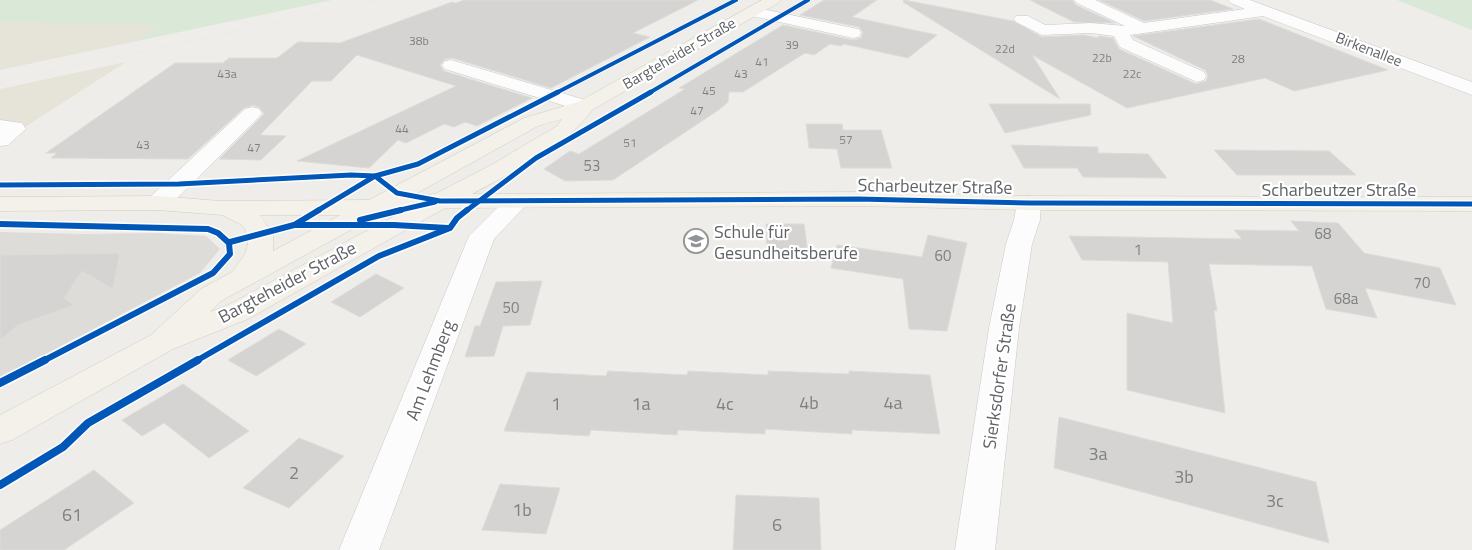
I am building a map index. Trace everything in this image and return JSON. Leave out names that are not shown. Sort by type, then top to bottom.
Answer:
[{"type":"main road","name":"Bargteheider Straße","points":[[162,342],[211,295],[372,206],[531,122],[585,106],[773,0]]},
{"type":"main road","name":"Bargteheider Straße","points":[[0,431],[162,342],[238,312],[501,168],[564,130],[585,106]]},
{"type":"main road","name":"Scharbeutzer Straße","points":[[158,203],[234,194],[354,188],[440,201]]},
{"type":"main road","name":"Scharbeutzer Straße","points":[[0,204],[158,203],[220,208],[372,206],[440,201],[858,199],[1029,203],[1472,204]]},
{"type":"main road","points":[[220,208],[236,212],[248,218],[260,234],[262,246],[258,257],[240,280]]},
{"type":"street","points":[[1082,0],[1144,28]]},
{"type":"street","name":"Birkenallee","points":[[1236,0],[1472,89]]},
{"type":"street","name":"Birkenallee","points":[[1022,20],[1042,30],[1091,28],[1120,32],[1265,11]]},
{"type":"street","points":[[753,12],[853,33]]},
{"type":"street","points":[[1120,32],[1126,43],[1197,76]]},
{"type":"street","points":[[1346,41],[1371,38],[1374,36],[1372,34]]},
{"type":"street","points":[[452,65],[585,106]]},
{"type":"street","points":[[158,203],[252,112]]},
{"type":"street","points":[[0,126],[11,126],[15,127],[15,129],[0,140]]},
{"type":"street","name":"Am Lehmberg","points":[[359,550],[482,236],[518,201]]},
{"type":"street","name":"Sierksdorfer Straße","points":[[975,550],[1004,328],[1019,244],[1027,220],[1029,203]]},
{"type":"shaded area","points":[[0,22],[161,24],[137,41],[0,70]]},
{"type":"shaded area","points":[[126,62],[25,127],[0,144],[0,89]]},
{"type":"shaded area","points":[[0,232],[157,233],[206,236],[220,249],[200,273],[0,378]]},
{"type":"green space","points":[[0,0],[332,0],[137,41],[160,25],[0,22]]},
{"type":"green space","points":[[1397,0],[1472,0],[1472,30]]},
{"type":"building","points":[[464,0],[698,0],[633,33],[650,37],[551,88],[452,58],[445,59],[440,65],[444,71],[532,98],[477,126],[465,122],[454,127],[444,124],[406,143],[398,140],[369,168],[297,161],[456,86],[357,55],[331,81],[312,81],[260,135],[286,136],[261,160],[219,159],[264,114],[260,108],[253,105],[244,108],[188,159],[51,158],[57,153],[46,153],[175,63],[223,63],[229,58],[277,58],[298,42],[340,43],[452,2],[456,3]]},
{"type":"building","points":[[824,0],[877,0],[852,17],[937,35],[908,58],[844,44],[841,46],[830,44],[814,55],[805,53],[743,92],[729,92],[728,102],[720,109],[613,180],[565,181],[544,169],[570,151],[579,154],[685,89],[679,88],[783,25],[853,40],[861,38],[863,32],[859,27],[800,15]]},
{"type":"building","points":[[904,0],[1013,21],[1042,37],[1084,35],[1098,38],[1099,36],[1113,38],[1119,49],[1196,84],[1206,81],[1208,75],[1205,70],[1133,36],[1259,19],[1388,70],[1294,91],[1265,78],[1127,108],[1032,55],[1060,99],[903,2]]},
{"type":"building","points":[[1030,0],[1072,0],[1076,5],[1115,23],[1074,22]]},
{"type":"building","points":[[1099,0],[1210,0],[1233,9],[1144,21]]},
{"type":"building","points":[[989,104],[1090,104],[1091,115],[1005,133]]},
{"type":"building","points":[[806,124],[842,124],[843,130],[881,130],[892,168],[841,168],[837,149],[809,148]]},
{"type":"building","points":[[1011,145],[1098,147],[1098,153],[1148,154],[1167,178],[1083,177],[1077,168],[1024,168]]},
{"type":"building","points":[[1214,150],[1329,151],[1356,175],[1237,175]]},
{"type":"building","points":[[1291,221],[1338,223],[1364,253],[1440,268],[1456,305],[1365,288],[1377,318],[1326,309],[1312,266],[1209,264],[1217,311],[1214,310],[1225,413],[1127,390],[1127,313],[1173,323],[1168,262],[1082,260],[1069,236],[1242,239],[1234,230],[1299,231]]},
{"type":"building","points":[[766,224],[804,224],[808,253],[767,253]]},
{"type":"building","points":[[928,235],[967,243],[947,331],[909,329],[903,279],[831,268],[837,245],[922,257]]},
{"type":"building","points":[[120,253],[113,289],[82,271],[64,298],[74,305],[18,325],[0,340],[0,255]]},
{"type":"building","points":[[376,274],[404,288],[360,317],[331,302]]},
{"type":"building","points":[[542,281],[530,325],[503,326],[494,356],[465,357],[475,326],[480,326],[496,282]]},
{"type":"building","points":[[279,329],[306,344],[256,376],[228,360]]},
{"type":"building","points":[[608,371],[687,375],[688,371],[768,375],[768,371],[849,374],[849,371],[930,375],[940,434],[852,430],[852,434],[765,429],[765,434],[678,430],[677,435],[591,430],[589,436],[504,431],[527,372],[606,376]]},
{"type":"building","points":[[183,384],[249,431],[209,458],[164,423],[142,436],[122,420]]},
{"type":"building","points":[[1059,417],[1316,482],[1329,543],[1054,468]]},
{"type":"building","points":[[299,438],[344,456],[289,508],[243,488]]},
{"type":"building","points":[[94,470],[134,503],[64,550],[0,550],[0,530]]},
{"type":"building","points":[[500,484],[560,488],[546,534],[482,530]]},
{"type":"building","points":[[736,495],[819,498],[821,550],[733,550]]},
{"type":"railway","points":[[0,82],[381,0]]},
{"type":"cycle path","points":[[294,225],[375,176],[418,164],[457,145],[736,0]]},
{"type":"cycle path","points":[[0,485],[63,447],[88,423],[379,256],[450,228],[457,218],[536,158],[808,0]]},
{"type":"cycle path","points":[[0,185],[179,184],[351,175],[375,176],[397,193],[440,201],[858,199],[1029,203],[1472,204]]},
{"type":"cycle path","points":[[360,220],[435,202]]},
{"type":"cycle path","points":[[0,224],[208,229],[225,238],[231,248],[226,260],[213,273],[0,383]]},
{"type":"cycle path","points":[[230,242],[294,225],[394,225],[448,228]]},
{"type":"place","name":"Schule für Gesundheitsberufe","points":[[696,241]]}]
